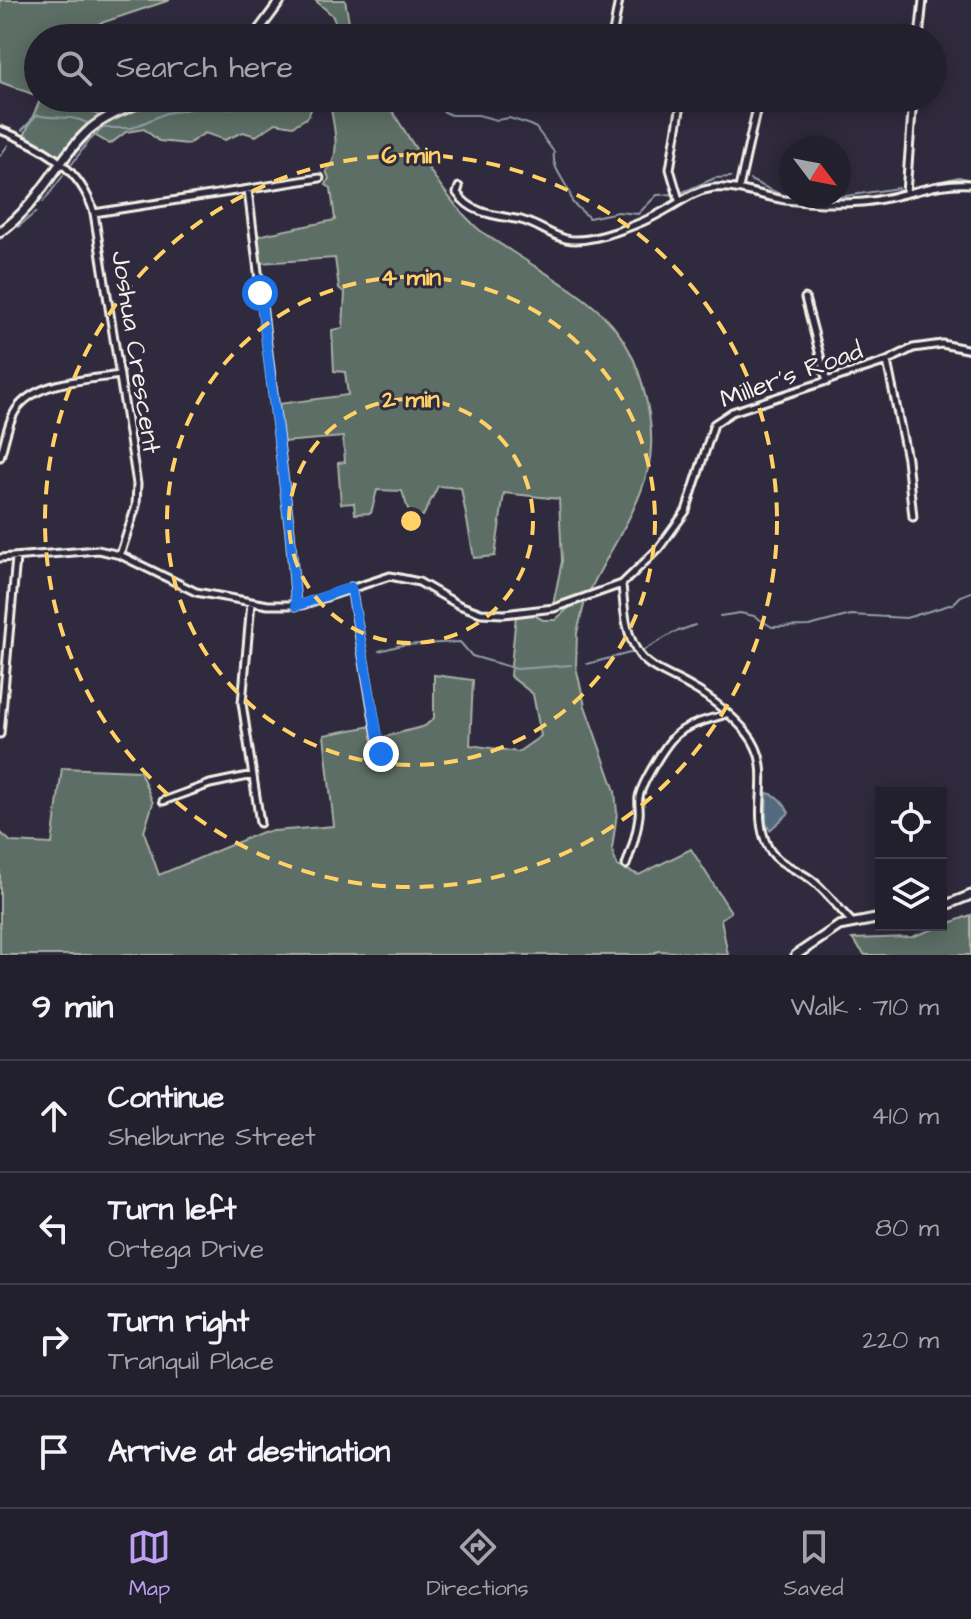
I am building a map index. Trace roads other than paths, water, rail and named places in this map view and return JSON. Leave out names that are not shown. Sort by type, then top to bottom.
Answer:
[{"type":"street","points":[[263,24],[281,0]]},
{"type":"street","points":[[615,24],[619,0]]},
{"type":"street","points":[[920,24],[923,0]]},
{"type":"street","points":[[0,232],[29,206],[84,135],[98,123],[122,112]]},
{"type":"street","points":[[679,112],[670,169],[679,200]]},
{"type":"street","points":[[739,188],[756,112]]},
{"type":"street","points":[[906,193],[912,112]]},
{"type":"street","name":"Joshua Crescent","points":[[0,130],[29,141],[63,163],[86,191],[94,213],[137,492],[120,555]]},
{"type":"street","points":[[94,213],[320,178]]},
{"type":"street","points":[[459,187],[457,193],[464,204],[480,212],[525,221],[567,239],[583,239],[606,234],[665,211],[679,200],[708,189],[739,188],[784,199],[819,202],[865,202],[938,186],[971,184]]},
{"type":"street","points":[[248,190],[290,532],[296,606]]},
{"type":"street","points":[[805,298],[827,382]]},
{"type":"street","name":"Miller's Road","points":[[622,584],[659,548],[686,511],[714,424],[732,412],[887,361],[913,348],[942,344],[971,350]]},
{"type":"street","points":[[887,361],[907,459],[913,517]]},
{"type":"street","points":[[0,457],[12,418],[28,399],[65,384],[120,375]]},
{"type":"street","points":[[0,558],[92,549],[120,555],[196,592],[251,603],[296,606],[383,576],[403,577],[425,585],[464,608],[499,614],[565,605],[622,584],[627,628],[640,655],[650,665],[693,688],[727,714],[748,734],[760,754],[764,773],[760,824],[766,844],[774,856],[785,866],[810,878],[852,922]]},
{"type":"street","points":[[0,734],[16,558]]},
{"type":"street","points":[[351,587],[379,748],[385,760]]},
{"type":"street","points":[[251,603],[242,701],[260,823]]},
{"type":"street","points":[[626,865],[636,837],[640,811],[638,801],[642,789],[671,740],[679,732],[727,714]]},
{"type":"street","points":[[163,801],[210,784],[253,775]]},
{"type":"street","points":[[947,905],[971,895]]},
{"type":"street","points":[[796,955],[829,932],[852,922],[875,919]]},
{"type":"water","points":[[767,793],[780,800],[789,813],[770,830],[766,823]]},
{"type":"waterway","points":[[72,164],[103,128],[132,128],[172,112]]},
{"type":"waterway","points":[[445,112],[497,120],[509,118],[536,128],[554,152],[555,166],[572,202],[589,218],[618,212],[638,214],[657,195],[675,194]]},
{"type":"waterway","points":[[22,130],[37,115],[87,123]]},
{"type":"waterway","points":[[0,156],[8,145]]},
{"type":"waterway","points":[[43,202],[63,176]]},
{"type":"waterway","points":[[683,192],[715,178],[731,177]]},
{"type":"waterway","points":[[912,188],[959,177],[971,180]]},
{"type":"waterway","points":[[750,180],[788,198],[826,199],[898,188]]},
{"type":"waterway","points":[[18,227],[36,212]]},
{"type":"waterway","points":[[720,616],[740,613],[754,616],[772,627],[809,626],[851,615],[906,618],[953,604],[971,592]]},
{"type":"waterway","points":[[644,650],[673,633],[695,625]]},
{"type":"waterway","points":[[379,651],[402,645],[460,642],[472,656],[517,669],[571,665]]},
{"type":"waterway","points":[[587,664],[634,652]]}]
